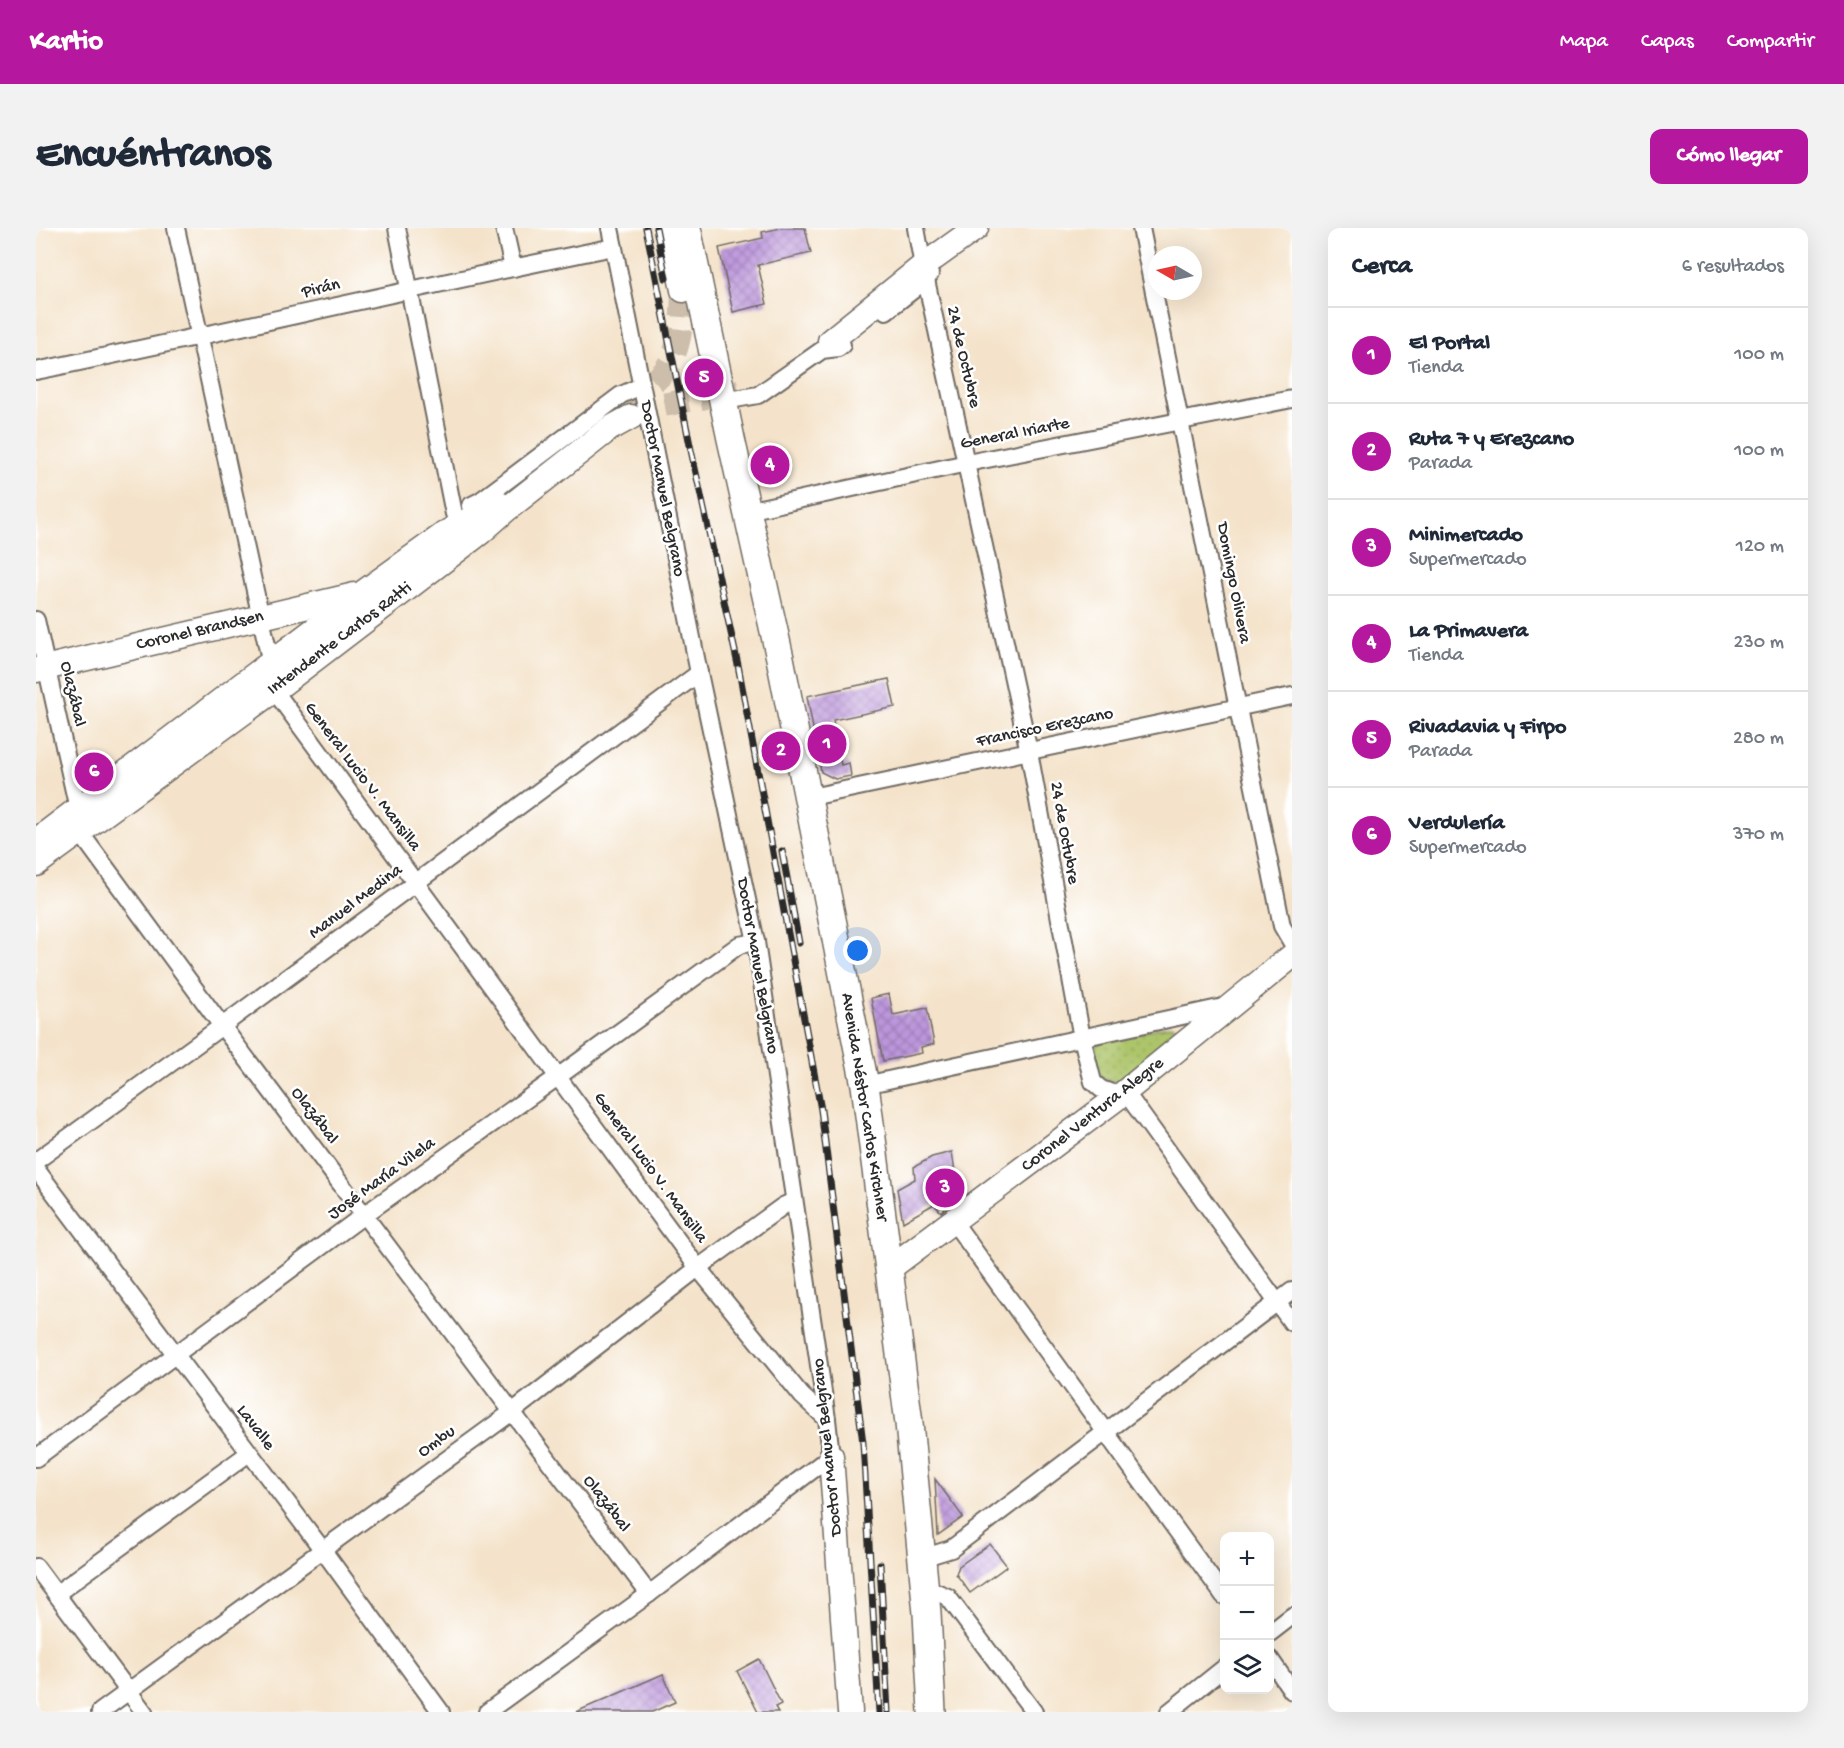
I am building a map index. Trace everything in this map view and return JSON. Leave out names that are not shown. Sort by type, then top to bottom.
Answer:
[{"type":"main road","points":[[670,228],[683,290]]},
{"type":"main road","name":"Avenida Néstor Carlos Kirchner","points":[[687,228],[780,658],[806,798],[865,1085],[909,1423],[922,1558],[932,1712]]},
{"type":"main road","points":[[826,345],[976,228]]},
{"type":"main road","name":"Intendente Carlos Ratti","points":[[36,864],[79,820],[450,523],[503,499],[636,417]]},
{"type":"main road","name":"Intendente Carlos Ratti","points":[[36,841],[79,820],[274,690],[481,532],[609,429],[636,417]]},
{"type":"main road","name":"Coronel Brandsen","points":[[41,669],[364,592]]},
{"type":"main road","name":"Coronel Ventura Alegre","points":[[890,1268],[1121,1095],[1292,956]]},
{"type":"main road","name":"Doctor Manuel Belgrano","points":[[831,1456],[850,1712]]},
{"type":"street","name":"General Lucio V. Mansilla","points":[[176,228],[271,664],[274,690],[698,1268],[802,1396],[827,1419]]},
{"type":"street","points":[[397,228],[450,523]]},
{"type":"street","points":[[504,228],[513,268]]},
{"type":"street","name":"Doctor Manuel Belgrano","points":[[610,228],[641,386],[636,417],[699,673],[756,942],[831,1456]]},
{"type":"street","name":"24 de Octubre","points":[[916,228],[919,271],[967,463],[1029,752],[1082,1038],[1093,1082],[1101,1089],[1131,1100],[1292,1323]]},
{"type":"street","name":"Domingo Olivera","points":[[1141,228],[1182,420],[1282,926],[1292,943]]},
{"type":"street","name":"Pirán","points":[[36,371],[200,337],[409,289],[614,248]]},
{"type":"street","points":[[724,401],[758,395],[826,345]]},
{"type":"street","name":"Intendente Carlos Ratti","points":[[450,523],[621,395],[641,386]]},
{"type":"street","name":"General Iriarte","points":[[747,511],[967,463],[1292,399]]},
{"type":"street","name":"Olazábal","points":[[36,620],[41,669],[79,820],[222,1026],[650,1594]]},
{"type":"street","name":"Manuel Medina","points":[[36,1161],[699,673]]},
{"type":"street","name":"Francisco Erezcano","points":[[806,798],[1292,696]]},
{"type":"street","name":"José María Vilela","points":[[36,1458],[364,1215],[739,945],[756,942]]},
{"type":"street","points":[[865,1085],[1231,1005]]},
{"type":"street","name":"Lavalle","points":[[36,1169],[322,1549],[441,1712]]},
{"type":"street","name":"Ombu","points":[[100,1712],[512,1412],[698,1268],[783,1206],[794,1201]]},
{"type":"street","points":[[953,1221],[1220,1590]]},
{"type":"street","points":[[922,1558],[951,1549],[1292,1290]]},
{"type":"street","points":[[56,1594],[249,1453]]},
{"type":"street","points":[[487,1712],[650,1594],[831,1456]]},
{"type":"street","points":[[36,1568],[144,1712]]},
{"type":"street","points":[[924,1587],[948,1597],[1034,1712]]},
{"type":"street","points":[[1274,1629],[1292,1616]]},
{"type":"street","points":[[1274,1666],[1292,1691]]},
{"type":"street","points":[[1169,1712],[1220,1671]]},
{"type":"green space","points":[[1172,1025],[1178,1028],[1179,1032],[1119,1082],[1111,1081],[1098,1074],[1093,1053],[1101,1040]]},
{"type":"building","points":[[781,228],[805,228],[811,253],[758,265],[767,304],[733,312],[719,248],[763,238],[762,232]]},
{"type":"building","points":[[889,679],[895,707],[833,720],[841,765],[849,763],[851,776],[835,779],[821,772],[807,696]]},
{"type":"building","points":[[889,994],[893,1015],[927,1008],[934,1044],[921,1047],[922,1053],[883,1061],[871,998]]},
{"type":"building","points":[[952,1152],[959,1198],[941,1212],[934,1204],[903,1222],[897,1189],[915,1179],[914,1167],[932,1157]]},
{"type":"building","points":[[935,1479],[963,1517],[938,1535]]},
{"type":"building","points":[[990,1544],[1007,1566],[970,1593],[956,1574],[959,1566]]},
{"type":"building","points":[[759,1659],[781,1704],[775,1707],[778,1712],[758,1712],[737,1671]]},
{"type":"building","points":[[663,1674],[675,1702],[652,1712],[576,1712]]},
{"type":"tunnel","points":[[627,405],[662,374],[674,355],[680,334],[683,290]]},
{"type":"tunnel","points":[[631,417],[657,406],[739,391]]},
{"type":"railway","points":[[646,228],[738,665],[821,1110],[863,1443],[879,1712]]},
{"type":"railway","points":[[656,228],[666,278]]},
{"type":"railway","points":[[782,851],[799,943]]},
{"type":"railway","points":[[880,1564],[888,1712]]},
{"type":"place","name":"Rivadavia y Firpo","points":[[704,378]]},
{"type":"place","name":"La Primavera","points":[[770,465]]},
{"type":"place","name":"El Portal","points":[[827,744]]},
{"type":"place","name":"Ruta 7 y Erezcano","points":[[781,751]]},
{"type":"place","name":"Verdulería","points":[[94,772]]},
{"type":"place","name":"Minimercado","points":[[945,1188]]}]
